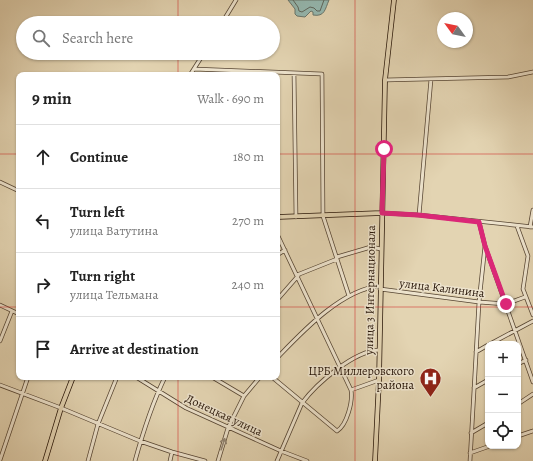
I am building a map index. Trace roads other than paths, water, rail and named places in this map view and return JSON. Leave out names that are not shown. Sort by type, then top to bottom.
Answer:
[{"type":"main road","name":"улица 3 Интернационала","points":[[375,461],[385,80],[394,0]]},
{"type":"main road","points":[[280,217],[382,213]]},
{"type":"main road","points":[[45,461],[61,408],[72,380]]},
{"type":"street","points":[[226,16],[236,0]]},
{"type":"street","points":[[192,72],[200,60]]},
{"type":"street","points":[[194,69],[227,72]]},
{"type":"street","points":[[385,80],[508,77],[533,72]]},
{"type":"street","points":[[294,73],[296,217]]},
{"type":"street","points":[[280,74],[322,74],[323,216],[350,296]]},
{"type":"street","points":[[418,215],[431,80]]},
{"type":"street","points":[[1,184],[16,190]]},
{"type":"street","points":[[382,213],[418,215],[532,227],[533,210]]},
{"type":"street","points":[[479,222],[485,246],[533,382]]},
{"type":"street","points":[[517,226],[528,256],[523,286],[525,298],[533,315]]},
{"type":"street","points":[[275,380],[336,431],[339,429],[349,410],[352,397],[351,390],[316,319],[280,240]]},
{"type":"street","points":[[470,461],[479,302],[485,246]]},
{"type":"street","points":[[280,296],[297,276],[337,258],[371,247],[381,249]]},
{"type":"street","points":[[280,253],[285,250]]},
{"type":"street","name":"улица Калинина","points":[[280,355],[316,319],[350,296],[372,287],[479,302],[506,304],[525,298]]},
{"type":"street","points":[[0,305],[16,313]]},
{"type":"street","points":[[0,341],[12,311]]},
{"type":"street","points":[[496,341],[533,321]]},
{"type":"street","points":[[476,352],[485,347]]},
{"type":"street","points":[[276,461],[302,403],[317,386],[340,367],[370,351],[379,350]]},
{"type":"street","points":[[521,362],[526,360]]},
{"type":"street","points":[[0,460],[27,380]]},
{"type":"street","points":[[88,461],[98,424],[116,380]]},
{"type":"street","name":"Донецкая улица","points":[[141,380],[186,408],[280,451],[307,461]]},
{"type":"street","points":[[135,461],[140,441],[164,380]]},
{"type":"street","points":[[217,380],[244,396]]},
{"type":"street","points":[[218,461],[228,428],[244,396],[257,380]]},
{"type":"street","points":[[351,390],[378,380]]},
{"type":"street","points":[[474,388],[485,382]]},
{"type":"street","points":[[0,385],[61,408],[140,441],[205,461]]},
{"type":"street","points":[[521,402],[533,394]]},
{"type":"street","points":[[471,433],[485,425]]},
{"type":"street","points":[[521,435],[533,431]]},
{"type":"street","points":[[470,453],[485,448]]},
{"type":"street","points":[[170,461],[172,452]]},
{"type":"water","points":[[288,0],[329,0],[322,14],[313,15],[313,12],[311,11],[305,17],[297,16],[295,14],[295,9]]},
{"type":"place","name":"ЦРБ Миллеровского района","points":[[430,398]]}]
